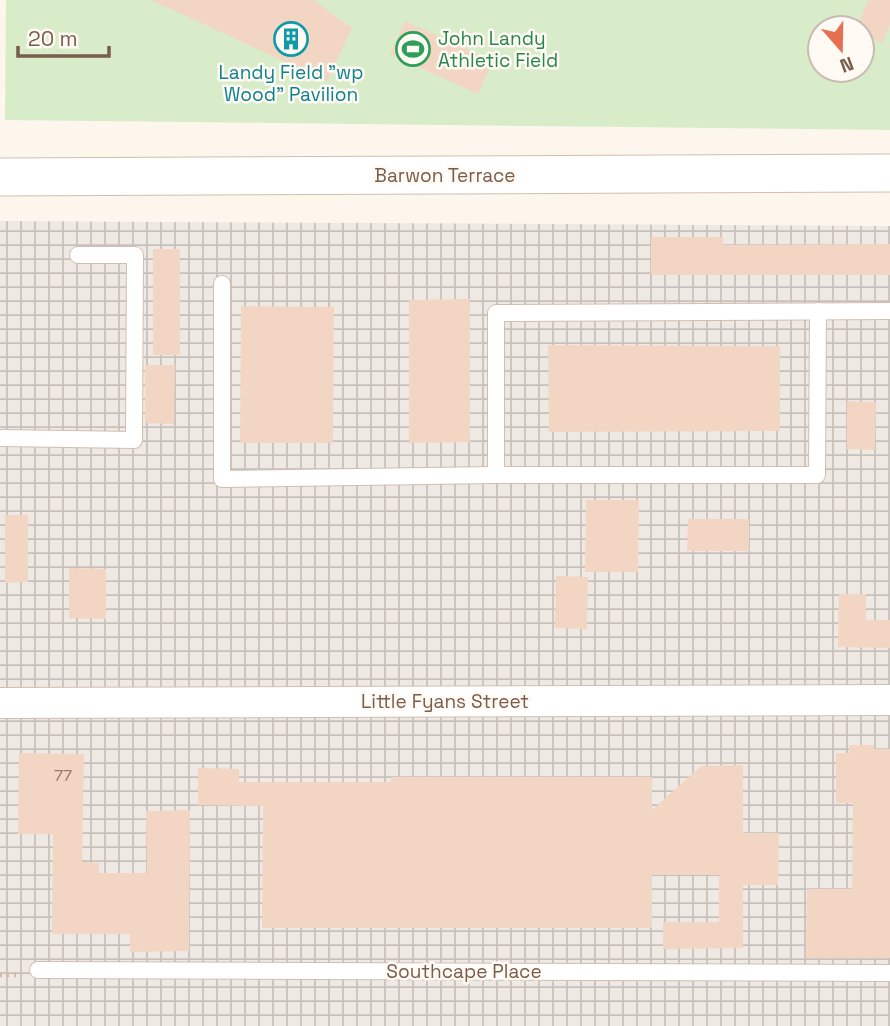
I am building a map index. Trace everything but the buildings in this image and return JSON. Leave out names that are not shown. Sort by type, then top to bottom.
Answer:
[{"type":"street","name":"Barwon Terrace","points":[[0,177],[890,173]]},
{"type":"street","name":"Little Fyans Street","points":[[0,703],[890,700]]},
{"type":"lane","points":[[0,438],[134,440],[135,256],[78,256]]},
{"type":"lane","points":[[222,284],[222,479],[496,475],[817,475],[818,311]]},
{"type":"lane","points":[[496,475],[496,313],[890,311]]},
{"type":"lane","name":"Southcape Place","points":[[38,970],[890,973]]},
{"type":"path","points":[[0,975],[19,975]]},
{"type":"shaded area","points":[[0,221],[890,226],[890,1026],[0,1026]]},
{"type":"green space","name":"John Landy Athletic Field","points":[[6,0],[890,0],[890,130],[5,120]]},
{"type":"place","name":"Landy Field \"wp Wood\" Pavilion","points":[[291,39]]},
{"type":"place","name":"John Landy Athletic Field","points":[[413,49]]}]
